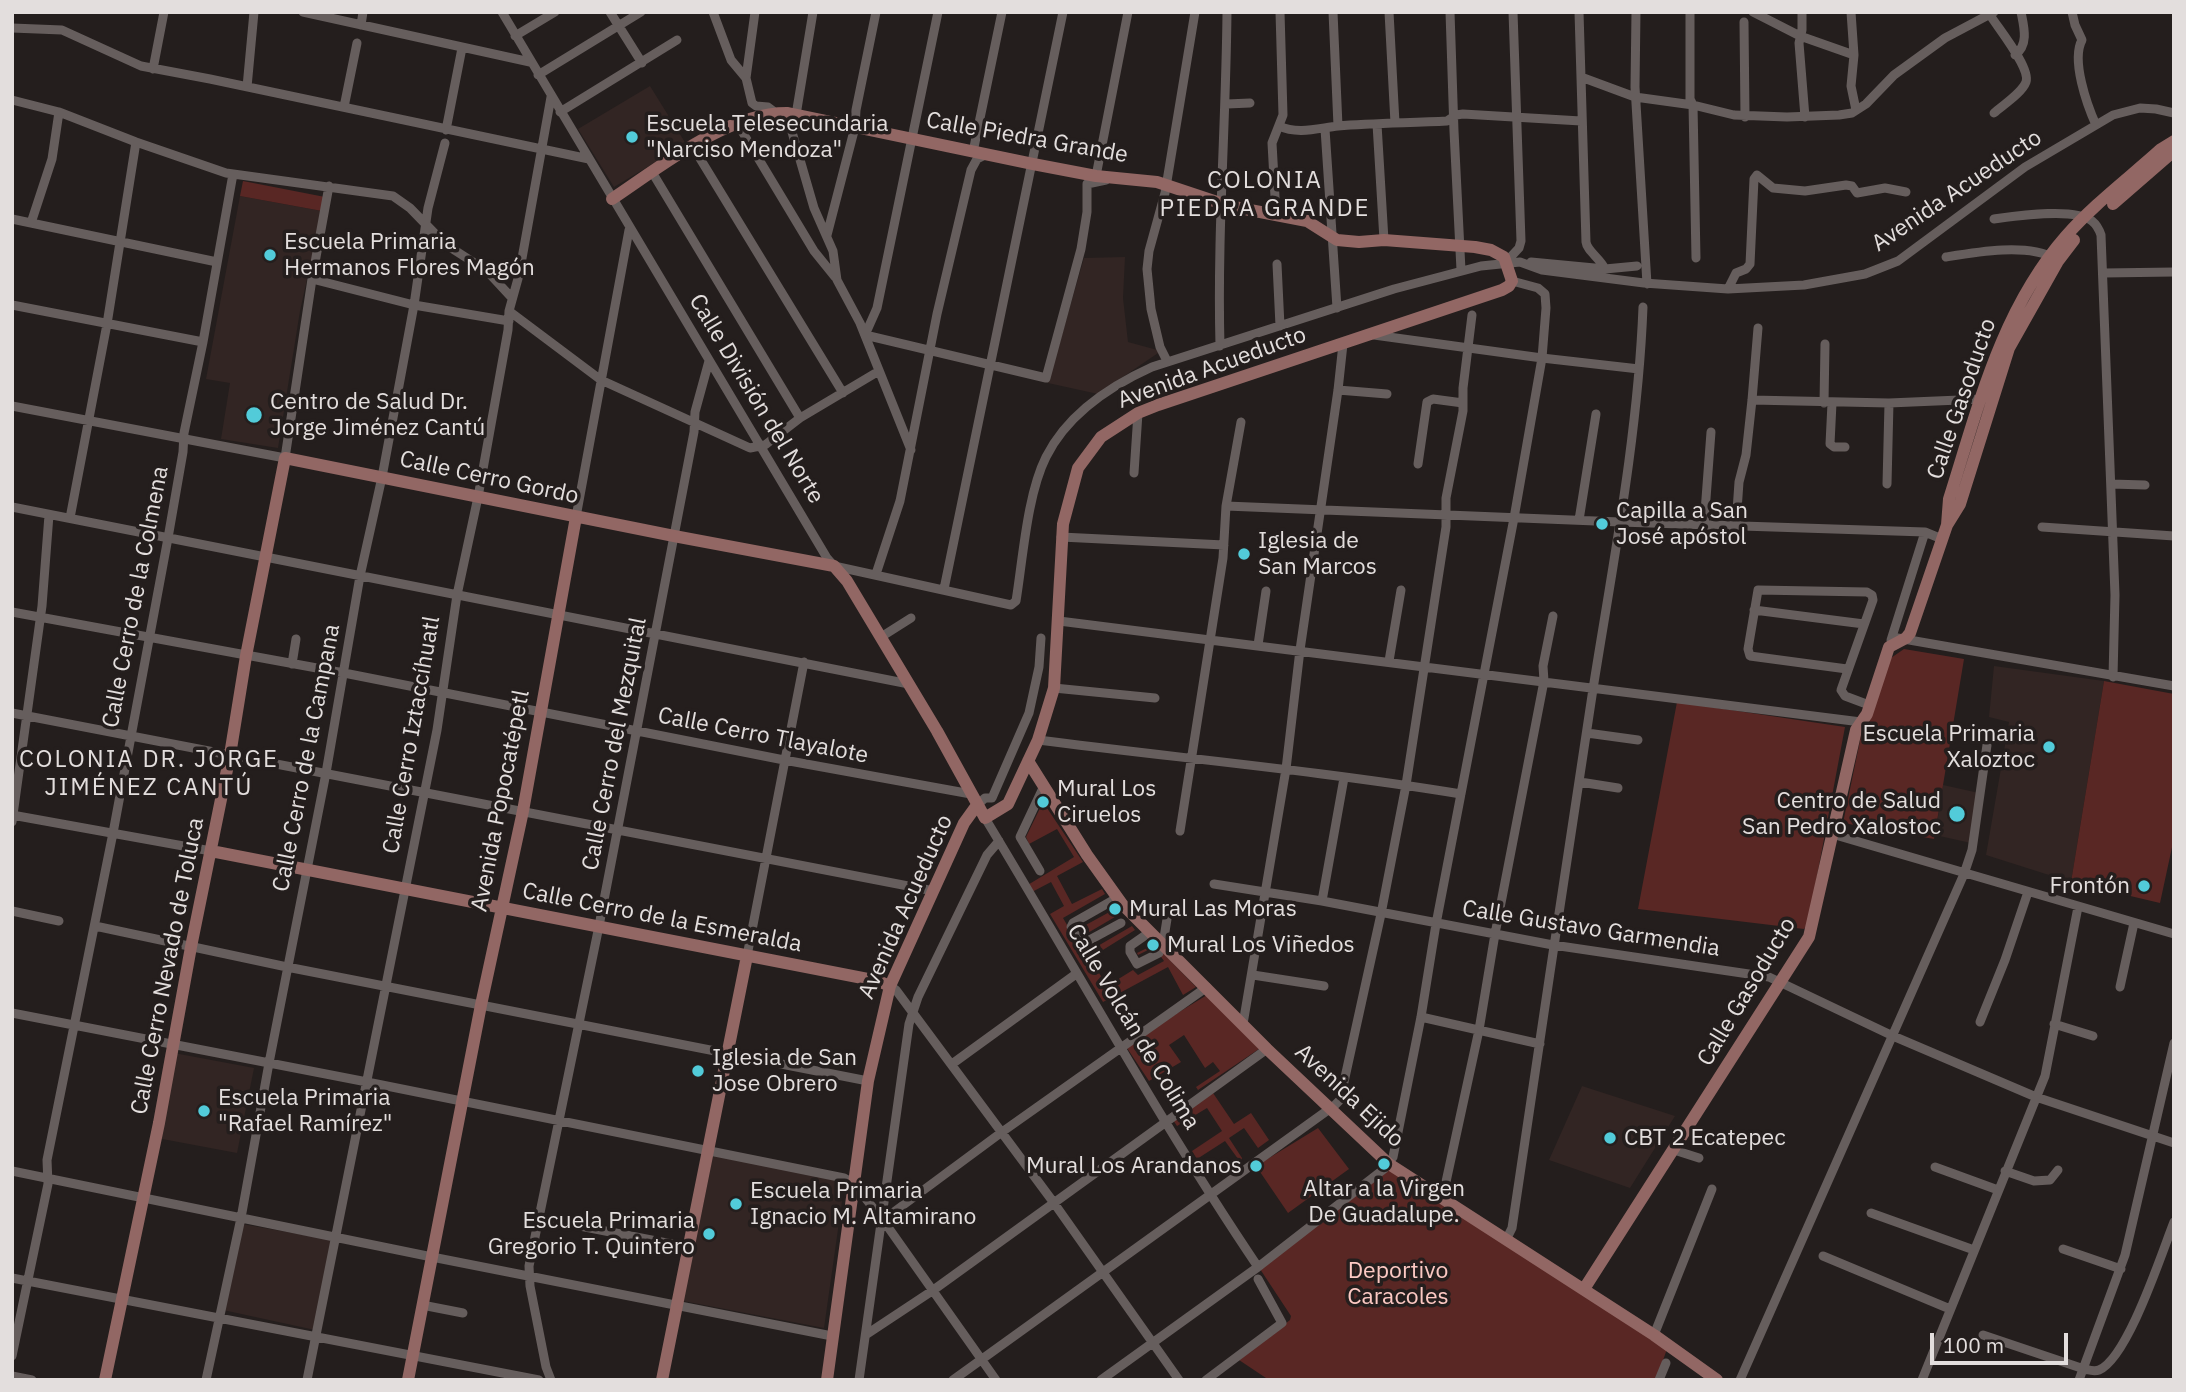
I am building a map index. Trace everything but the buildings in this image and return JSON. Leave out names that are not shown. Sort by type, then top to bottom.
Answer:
[{"type":"street","points":[[153,69],[163,12]]},
{"type":"street","points":[[247,87],[254,12]]},
{"type":"street","points":[[303,12],[530,62]]},
{"type":"street","points":[[361,25],[363,12]]},
{"type":"street","name":"Calle División del Norte","points":[[502,12],[629,230],[821,549],[847,580],[974,800]]},
{"type":"street","points":[[515,36],[555,12]]},
{"type":"street","points":[[610,12],[642,63]]},
{"type":"street","points":[[538,75],[642,12]]},
{"type":"street","points":[[713,12],[731,60],[746,78]]},
{"type":"street","points":[[755,12],[746,78],[750,99],[754,105],[768,107],[776,113]]},
{"type":"street","points":[[796,115],[813,12]]},
{"type":"street","points":[[827,235],[855,127],[876,12]]},
{"type":"street","points":[[865,335],[877,308],[938,12]]},
{"type":"street","points":[[876,573],[898,509],[932,352],[937,314],[971,170],[979,153],[1002,12]]},
{"type":"street","points":[[834,566],[944,589],[1063,12]]},
{"type":"street","points":[[1096,176],[1128,12]]},
{"type":"street","points":[[1167,362],[1160,347],[1151,309],[1147,269],[1166,186],[1195,12]]},
{"type":"street","points":[[1220,346],[1218,285],[1227,104],[1227,12]]},
{"type":"street","points":[[1276,215],[1272,143],[1283,116],[1280,12]]},
{"type":"street","points":[[1333,12],[1338,126]]},
{"type":"street","points":[[1390,12],[1395,123]]},
{"type":"street","points":[[1450,12],[1461,270]]},
{"type":"street","points":[[1101,1380],[1258,1267],[1389,1164],[1395,1152],[1542,359],[1545,294],[1538,288],[1511,281],[1506,262],[1521,241],[1514,12]]},
{"type":"street","points":[[1579,12],[1587,246],[1598,256],[1605,269]]},
{"type":"street","points":[[1636,12],[1635,97],[1647,284]]},
{"type":"street","points":[[1690,12],[1689,95],[1693,105],[1696,258]]},
{"type":"street","points":[[1753,12],[1800,36],[1854,55]]},
{"type":"street","points":[[1802,12],[1799,43],[1805,117]]},
{"type":"street","points":[[1852,12],[1854,55],[1851,86],[1856,110]]},
{"type":"street","points":[[2015,55],[2022,49],[2025,35],[2021,12]]},
{"type":"street","points":[[2072,12],[2074,25],[2082,40],[2079,48],[2084,94],[2096,125]]},
{"type":"street","points":[[1581,77],[1635,97],[1693,105],[1745,117],[1839,115],[1856,110],[1871,100],[1894,75],[1924,52],[1992,13],[2025,68],[2025,84],[1994,113]]},
{"type":"street","points":[[1744,22],[1745,117]]},
{"type":"street","points":[[12,29],[62,30],[153,69],[589,159]]},
{"type":"street","points":[[560,111],[677,40]]},
{"type":"street","points":[[344,107],[357,43]]},
{"type":"street","points":[[446,130],[463,48]]},
{"type":"street","name":"Calle Cerro Iztaccíhuatl","points":[[307,1380],[424,792],[457,595],[478,497],[512,298],[519,275],[551,97]]},
{"type":"street","points":[[12,100],[59,112],[135,142],[233,174],[393,196],[402,201],[445,244],[487,271],[512,298]]},
{"type":"street","points":[[1227,104],[1250,103]]},
{"type":"street","name":"Avenida Acueducto","points":[[944,589],[1014,604],[1037,480],[1055,441],[1091,404],[1131,376],[1167,362],[1461,270],[1506,262],[1525,262],[1542,270],[1647,284],[1728,289],[1804,285],[1880,270],[1924,244],[2025,167],[2113,115],[2140,108],[2174,113]]},
{"type":"street","points":[[31,223],[52,159],[59,112]]},
{"type":"street","points":[[612,199],[693,146],[737,123],[776,113]]},
{"type":"street","name":"Calle Piedra Grande","points":[[776,113],[1096,176],[1157,182],[1221,204],[1315,225],[1331,237],[1353,242],[1384,240],[1459,245],[1491,250],[1504,257],[1506,262]]},
{"type":"street","points":[[1279,126],[1293,130],[1325,129],[1338,126],[1447,121],[1463,114],[1581,121]]},
{"type":"street","points":[[737,123],[814,251],[837,280],[865,335],[912,450]]},
{"type":"street","points":[[1377,124],[1384,240]]},
{"type":"street","points":[[1325,129],[1337,307]]},
{"type":"street","points":[[792,132],[798,162],[833,251],[837,280]]},
{"type":"street","name":"Calle Gasoducto","points":[[1895,641],[1910,633],[1947,525],[1960,504],[1986,401],[2013,339],[2054,258],[2073,242],[2089,219],[2161,149],[2174,141]]},
{"type":"street","points":[[70,518],[107,324],[135,142]]},
{"type":"street","name":"Calle Cerro de la Campana","points":[[206,1380],[241,1218],[326,773],[360,576],[382,477],[426,225],[445,143]]},
{"type":"street","points":[[693,146],[843,393]]},
{"type":"street","name":"Calle Gasoducto","points":[[2089,219],[2174,151]]},
{"type":"street","points":[[652,172],[800,418]]},
{"type":"street","name":"Calle Cerro de la Colmena","points":[[12,1356],[48,1178],[47,1160],[96,926],[148,638],[169,538],[184,439],[233,174]]},
{"type":"street","points":[[1728,289],[1731,279],[1736,273],[1746,269],[1751,259],[1754,186],[1757,175],[1773,188],[1805,191],[1846,185],[1852,186],[1857,194],[1885,188],[1902,189],[1906,192]]},
{"type":"street","points":[[865,335],[1046,378],[1081,249],[1087,212],[1087,184],[1105,181],[1111,177]]},
{"type":"street","name":"Calle Cerro Nevado de Toluca","points":[[105,1380],[230,755],[264,557],[285,458],[329,186]]},
{"type":"street","points":[[1994,219],[2039,214],[2089,219],[2101,235],[2115,595],[2113,677]]},
{"type":"street","points":[[12,219],[217,262]]},
{"type":"street","name":"Avenida Popocatépetl","points":[[408,1380],[481,1005],[523,811],[629,230]]},
{"type":"street","points":[[1946,257],[2026,250],[2054,258]]},
{"type":"street","points":[[1525,262],[1605,269],[1637,266]]},
{"type":"street","points":[[1276,264],[1280,326]]},
{"type":"street","points":[[2104,273],[2174,272]]},
{"type":"street","points":[[312,279],[414,305],[509,316],[601,380],[695,421],[746,447],[761,446],[800,418],[879,372]]},
{"type":"street","name":"Avenida Acueducto","points":[[985,818],[1009,804],[1038,740],[1054,688],[1061,537],[1073,479],[1084,458],[1101,437],[1138,413],[1502,290],[1509,286],[1511,281]]},
{"type":"street","points":[[12,305],[203,342]]},
{"type":"street","points":[[1506,1240],[1512,1228],[1553,945],[1620,522],[1639,369],[1643,307]]},
{"type":"street","points":[[953,1380],[1338,1102],[1381,914],[1406,785],[1446,514],[1446,498],[1463,411],[1472,315]]},
{"type":"street","points":[[1736,525],[1739,482],[1746,455],[1758,328]]},
{"type":"street","points":[[1373,334],[1542,359],[1639,369]]},
{"type":"street","points":[[1243,1024],[1286,769],[1300,650],[1339,390],[1343,344]]},
{"type":"street","points":[[1825,344],[1830,444],[1834,447],[1845,447]]},
{"type":"street","name":"Calle Cerro del Mezquital","points":[[551,1380],[528,1276],[600,926],[695,412],[709,361]]},
{"type":"street","points":[[1339,390],[1387,394]]},
{"type":"street","points":[[1418,464],[1427,402],[1433,399],[1463,402]]},
{"type":"street","points":[[1752,400],[1828,403],[1986,401]]},
{"type":"street","points":[[1887,484],[1889,403]]},
{"type":"street","name":"Calle Cerro Gordo","points":[[12,406],[834,566]]},
{"type":"street","points":[[1134,473],[1138,413]]},
{"type":"street","points":[[1579,520],[1596,414]]},
{"type":"street","points":[[1180,831],[1224,545],[1226,506],[1241,422]]},
{"type":"street","points":[[1704,525],[1711,432]]},
{"type":"street","points":[[2111,484],[2145,485]]},
{"type":"street","points":[[1226,506],[1925,532],[1942,539]]},
{"type":"street","points":[[12,508],[909,684]]},
{"type":"street","points":[[12,822],[40,618],[49,515]]},
{"type":"street","points":[[2042,527],[2174,536]]},
{"type":"street","name":"Calle Gasoducto","points":[[1584,1289],[1782,981],[1812,929],[1857,730],[1895,641],[1925,532]]},
{"type":"street","points":[[1061,537],[1224,545]]},
{"type":"street","points":[[1847,669],[1752,658],[1748,649],[1756,593],[1762,589],[1867,592],[1872,595],[1873,600],[1840,690],[1842,694],[1869,705]]},
{"type":"street","points":[[1390,661],[1401,590]]},
{"type":"street","points":[[1258,645],[1266,591]]},
{"type":"street","points":[[1754,610],[1864,624]]},
{"type":"street","name":"Calle Cerro Tlayalote","points":[[12,612],[344,673],[974,800]]},
{"type":"street","points":[[1439,1198],[1444,1191],[1479,1030],[1494,934],[1544,681],[1543,666],[1553,616]]},
{"type":"street","points":[[881,637],[912,618]]},
{"type":"street","points":[[1059,621],[1861,722]]},
{"type":"street","name":"Avenida Acueducto","points":[[827,1380],[868,1080],[890,986],[974,800],[992,797],[1025,725],[1036,684],[1041,638]]},
{"type":"street","points":[[292,664],[296,639]]},
{"type":"street","points":[[1895,641],[2174,686]]},
{"type":"street","points":[[662,1380],[804,662]]},
{"type":"street","points":[[1054,688],[1155,698]]},
{"type":"street","points":[[12,713],[934,891]]},
{"type":"street","points":[[1587,733],[1637,740]]},
{"type":"street","points":[[1038,740],[1189,760],[1286,769],[1461,794]]},
{"type":"street","points":[[1740,1380],[1964,874],[1972,850],[1987,745]]},
{"type":"street","name":"Avenida Ejido","points":[[1028,761],[1117,898],[1150,932],[1161,948],[1207,987],[1267,1049],[1389,1164],[1654,1335],[1717,1380]]},
{"type":"street","points":[[1322,901],[1344,778]]},
{"type":"street","points":[[1580,782],[1618,788]]},
{"type":"street","points":[[1040,872],[1020,837],[1044,786]]},
{"type":"street","name":"Calle Volcán de Colima","points":[[974,800],[1165,1123],[1258,1267]]},
{"type":"street","name":"Calle Cerro de la Esmeralda","points":[[13,815],[600,926],[878,981],[890,986]]},
{"type":"street","points":[[1832,834],[2174,934]]},
{"type":"street","name":"Avenida Acueducto","points":[[859,1380],[912,1012],[987,855],[999,841]]},
{"type":"street","name":"Calle Gustavo Garmendia","points":[[1214,884],[1322,901],[1553,945],[1769,976],[1893,1036],[2036,1097],[2174,1143]]},
{"type":"street","points":[[1980,1022],[2028,892]]},
{"type":"street","points":[[1117,898],[1073,923],[1071,927],[1084,943],[1121,923]]},
{"type":"street","points":[[1922,1380],[2048,1065],[2078,906]]},
{"type":"street","points":[[12,911],[58,921]]},
{"type":"street","points":[[1150,932],[1131,945],[1129,952],[1137,964],[1161,948],[1167,919]]},
{"type":"street","points":[[2120,987],[2134,923]]},
{"type":"street","points":[[96,926],[287,967],[868,1080]]},
{"type":"street","points":[[952,1064],[1076,974]]},
{"type":"street","points":[[1253,975],[1324,986]]},
{"type":"street","points":[[890,986],[896,990],[952,1064],[1054,1203],[1178,1380]]},
{"type":"street","points":[[883,1220],[1207,987]]},
{"type":"street","points":[[12,1013],[839,1176],[853,1183],[883,1220],[996,1380]]},
{"type":"street","points":[[1421,1017],[1540,1044]]},
{"type":"street","points":[[2054,1024],[2094,1036]]},
{"type":"street","points":[[2079,1380],[2120,1269],[2174,1043]]},
{"type":"street","points":[[867,1334],[932,1291],[1267,1049]]},
{"type":"street","points":[[1674,1150],[1699,1158]]},
{"type":"street","points":[[1935,1167],[1998,1190]]},
{"type":"street","points":[[2005,1171],[2042,1182],[2050,1181],[2058,1170]]},
{"type":"street","points":[[12,1171],[832,1336]]},
{"type":"street","points":[[1654,1335],[1712,1189]]},
{"type":"street","points":[[1871,1213],[1974,1250]]},
{"type":"street","points":[[539,1218],[687,1247]]},
{"type":"street","points":[[1983,1335],[2084,1369],[2102,1369],[2127,1337],[2174,1222]]},
{"type":"street","points":[[2063,1249],[2120,1269]]},
{"type":"street","points":[[1823,1256],[1950,1309]]},
{"type":"street","points":[[12,1278],[539,1380]]},
{"type":"street","points":[[1206,1380],[1282,1323],[1258,1279]]},
{"type":"street","points":[[422,1305],[463,1313]]},
{"type":"street","points":[[1659,1380],[1666,1363]]},
{"type":"street","points":[[12,1376],[32,1380]]},
{"type":"shaded area","name":"Escuela Telesecundaria \"Narciso Mendoza\"","points":[[650,86],[686,144],[614,187],[578,129]]},
{"type":"shaded area","points":[[240,196],[322,211],[300,311],[278,448],[221,439],[230,383],[206,379]]},
{"type":"shaded area","points":[[1125,257],[1123,298],[1128,342],[1161,351],[1098,394],[1048,383],[1084,258]]},
{"type":"shaded area","points":[[1994,666],[2104,681],[2071,882],[1986,855],[2009,722],[1989,717]]},
{"type":"shaded area","name":"Centro de Salud San Pedro Xalostoc","points":[[1943,785],[1979,793],[1971,843],[1935,835]]},
{"type":"shaded area","name":"Escuela Primaria \"Rafael Ramírez\"","points":[[174,1053],[254,1068],[237,1153],[157,1138]]},
{"type":"shaded area","name":"CBT 2 Ecatepec","points":[[1582,1086],[1675,1116],[1630,1188],[1549,1160]]},
{"type":"shaded area","points":[[707,1154],[845,1180],[824,1328],[678,1300]]},
{"type":"shaded area","points":[[242,1224],[332,1240],[315,1330],[223,1310]]},
{"type":"green space","points":[[243,181],[325,197],[322,211],[240,196]]},
{"type":"green space","points":[[1904,649],[1964,659],[1934,839],[1843,823],[1862,731],[1868,725],[1885,662]]},
{"type":"green space","points":[[2104,681],[2174,694],[2174,838],[2160,903],[2071,882]]},
{"type":"green space","points":[[1677,702],[1845,727],[1808,924],[1804,929],[1638,909]]},
{"type":"green space","points":[[1043,802],[1083,862],[1057,876],[1072,904],[1102,889],[1105,894],[1063,918],[1084,954],[1132,926],[1135,930],[1090,958],[1107,986],[1133,970],[1138,975],[1164,961],[1154,947],[1138,955],[1137,953],[1153,945],[1151,941],[1196,987],[1183,995],[1168,967],[1103,1002],[1050,914],[1064,906],[1051,882],[1030,893],[1026,886],[1074,857],[1057,829],[1029,844],[1026,837]]},
{"type":"green space","points":[[1115,909],[1120,914],[1086,934],[1082,927]]},
{"type":"green space","points":[[1207,995],[1259,1049],[1198,1090],[1196,1087],[1220,1071],[1213,1062],[1205,1068],[1184,1035],[1169,1045],[1181,1062],[1149,1081],[1125,1045]]},
{"type":"green space","points":[[1213,1093],[1234,1124],[1251,1113],[1269,1140],[1258,1148],[1244,1128],[1229,1138],[1242,1158],[1241,1163],[1225,1141],[1197,1159],[1192,1151],[1222,1131],[1207,1108],[1177,1126],[1173,1120]]},
{"type":"green space","points":[[1318,1128],[1349,1169],[1288,1213],[1256,1166]]},
{"type":"green space","name":"Deportivo Caracoles","points":[[1394,1165],[1667,1349],[1656,1380],[1269,1380],[1239,1360],[1290,1320],[1291,1316],[1260,1269]]},
{"type":"place","name":"Escuela Telesecundaria \"Narciso Mendoza\"","points":[[632,137]]},
{"type":"place","name":"Escuela Primaria Hermanos Flores Magón","points":[[270,255]]},
{"type":"place","name":"Centro de Salud Dr. Jorge Jiménez Cantú","points":[[254,415]]},
{"type":"place","name":"Capilla a San José apóstol","points":[[1602,524]]},
{"type":"place","name":"Iglesia de San Marcos","points":[[1244,554]]},
{"type":"place","name":"Escuela Primaria Xaloztoc","points":[[2049,747]]},
{"type":"place","name":"Mural Los Ciruelos","points":[[1043,802]]},
{"type":"place","name":"Centro de Salud San Pedro Xalostoc","points":[[1957,814]]},
{"type":"place","name":"Frontón","points":[[2144,886]]},
{"type":"place","name":"Mural Las Moras","points":[[1115,909]]},
{"type":"place","name":"Mural Los Viñedos","points":[[1153,945]]},
{"type":"place","name":"Iglesia de San Jose Obrero","points":[[698,1071]]},
{"type":"place","name":"Escuela Primaria \"Rafael Ramírez\"","points":[[204,1111]]},
{"type":"place","name":"CBT 2 Ecatepec","points":[[1610,1138]]},
{"type":"place","name":"Altar a la Virgen De Guadalupe.","points":[[1384,1164]]},
{"type":"place","name":"Mural Los Arandanos","points":[[1256,1166]]},
{"type":"place","name":"Escuela Primaria Ignacio M. Altamirano","points":[[736,1204]]},
{"type":"place","name":"Escuela Primaria Gregorio T. Quintero","points":[[709,1234]]},
{"type":"district","name":"COLONIA PIEDRA GRANDE","points":[[1265,195]]},
{"type":"district","name":"COLONIA DR. JORGE JIMÉNEZ CANTÚ","points":[[149,774]]}]
